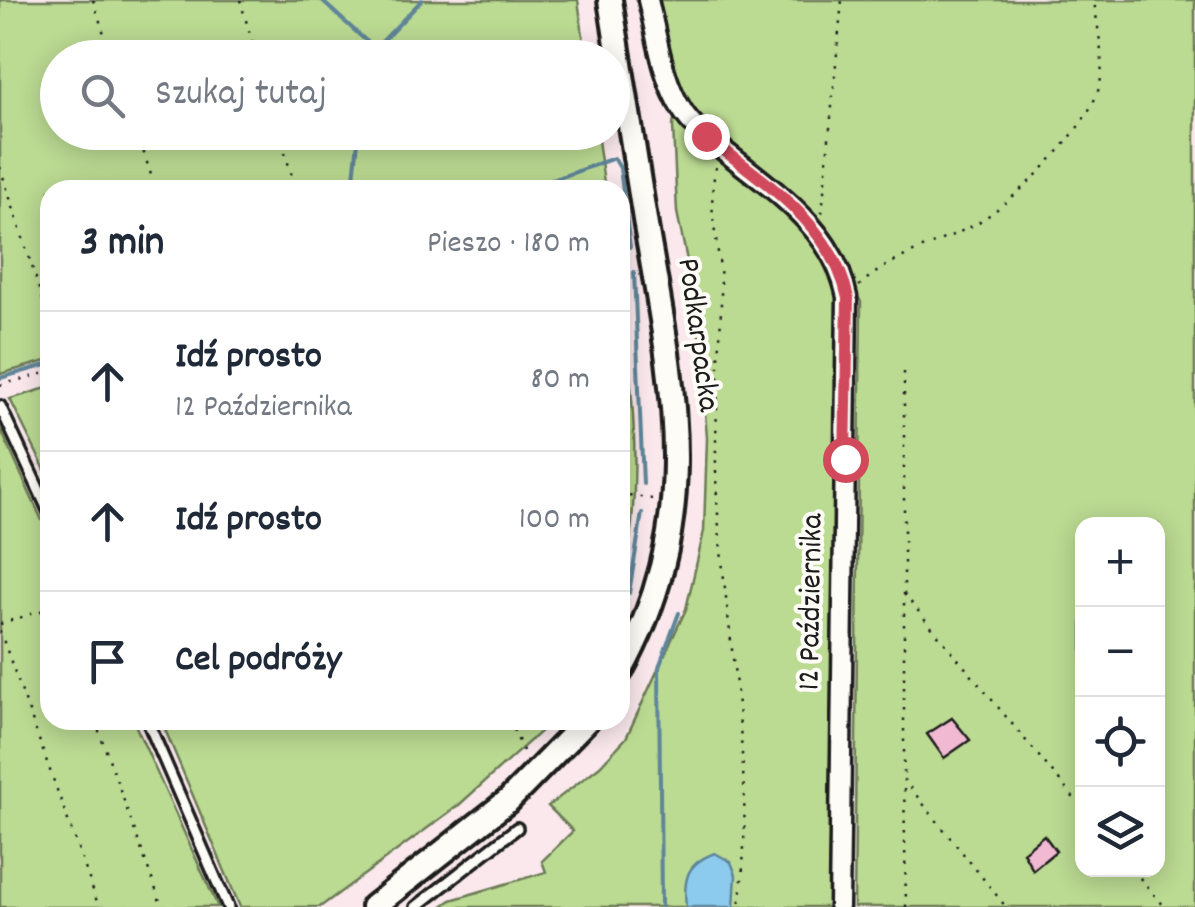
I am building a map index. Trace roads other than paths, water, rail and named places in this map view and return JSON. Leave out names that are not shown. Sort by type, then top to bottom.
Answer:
[{"type":"main road","name":"Podkarpacka","points":[[611,0],[618,40]]},
{"type":"main road","name":"Podkarpacka","points":[[630,115],[672,369],[676,502],[662,577],[630,653]]},
{"type":"main road","points":[[373,907],[541,770],[578,730]]},
{"type":"street","name":"12 Października","points":[[648,0],[665,70],[680,107],[721,148],[794,206],[820,234],[843,276],[848,298],[840,907]]},
{"type":"lane","points":[[0,406],[40,492]]},
{"type":"lane","points":[[151,730],[228,907]]},
{"type":"lane","points":[[416,907],[518,828]]},
{"type":"water","points":[[715,853],[731,862],[736,875],[734,907],[686,907],[689,873],[698,862]]},
{"type":"waterway","points":[[321,0],[365,40]]},
{"type":"waterway","points":[[384,40],[422,0]]},
{"type":"waterway","points":[[354,180],[357,150]]},
{"type":"waterway","points":[[553,180],[614,158],[622,180]]},
{"type":"waterway","points":[[634,272],[643,484]]},
{"type":"waterway","points":[[0,378],[40,367]]},
{"type":"waterway","points":[[630,587],[642,513]]},
{"type":"waterway","points":[[661,907],[659,667],[679,613]]}]
